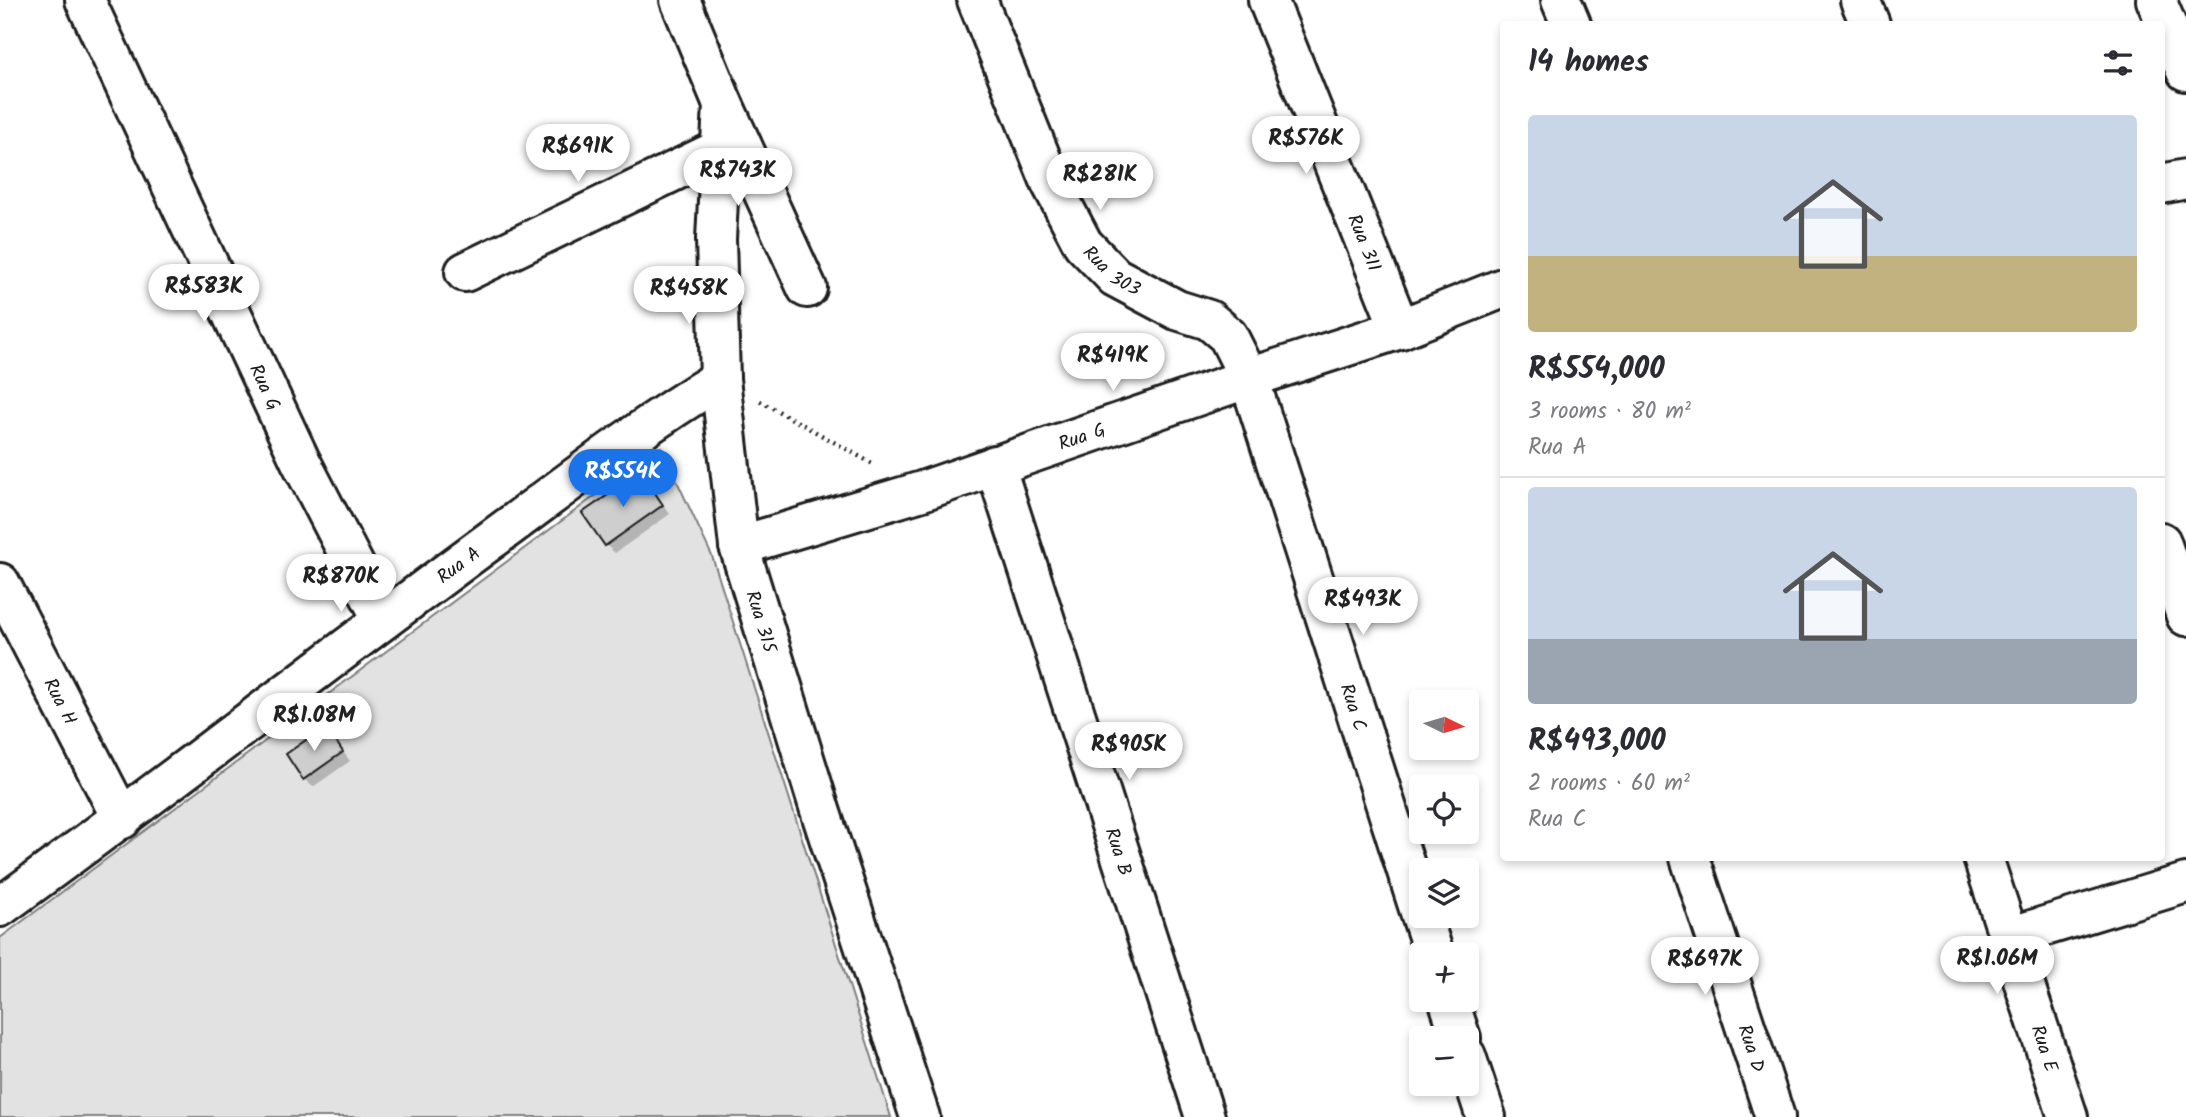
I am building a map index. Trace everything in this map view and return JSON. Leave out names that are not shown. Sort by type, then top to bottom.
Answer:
[{"type":"street","name":"Rua G","points":[[85,0],[300,460],[382,619]]},
{"type":"street","name":"Rua 315","points":[[680,0],[723,104],[807,288]]},
{"type":"street","name":"Rua 303","points":[[977,0],[1051,183],[1083,244],[1115,277],[1177,310],[1209,320],[1228,336],[1249,378]]},
{"type":"street","name":"Rua 311","points":[[1268,0],[1400,329]]},
{"type":"street","points":[[1561,0],[1570,21]]},
{"type":"street","points":[[1860,0],[1869,21]]},
{"type":"street","points":[[2156,0],[2165,21]]},
{"type":"street","points":[[2165,21],[2186,71]]},
{"type":"street","name":"Rua 315","points":[[723,104],[718,150],[716,239],[720,379],[739,546],[820,810],[920,1117]]},
{"type":"street","points":[[465,272],[718,150]]},
{"type":"street","points":[[2165,183],[2186,179]]},
{"type":"street","name":"Rua G","points":[[739,546],[922,491],[1400,329],[1500,289]]},
{"type":"street","name":"Rua C","points":[[1249,378],[1409,878]]},
{"type":"street","name":"Rua A","points":[[0,907],[122,819],[382,619],[665,412],[720,379]]},
{"type":"street","name":"Rua B","points":[[995,465],[1205,1117]]},
{"type":"street","points":[[2165,550],[2180,578],[2186,616]]},
{"type":"street","name":"Rua H","points":[[0,583],[122,819]]},
{"type":"street","name":"Rua D","points":[[1691,861],[1775,1117]]},
{"type":"street","name":"Rua E","points":[[1984,861],[2068,1117]]},
{"type":"street","points":[[2009,937],[2186,883]]},
{"type":"street","points":[[1475,1096],[1480,1115]]},
{"type":"path","points":[[720,379],[922,491]]},
{"type":"shaded area","points":[[661,447],[712,556],[891,1117],[0,1117],[0,938]]},
{"type":"building","points":[[641,472],[663,505],[605,546],[582,513]]},
{"type":"building","points":[[326,726],[343,752],[303,780],[286,754]]}]
